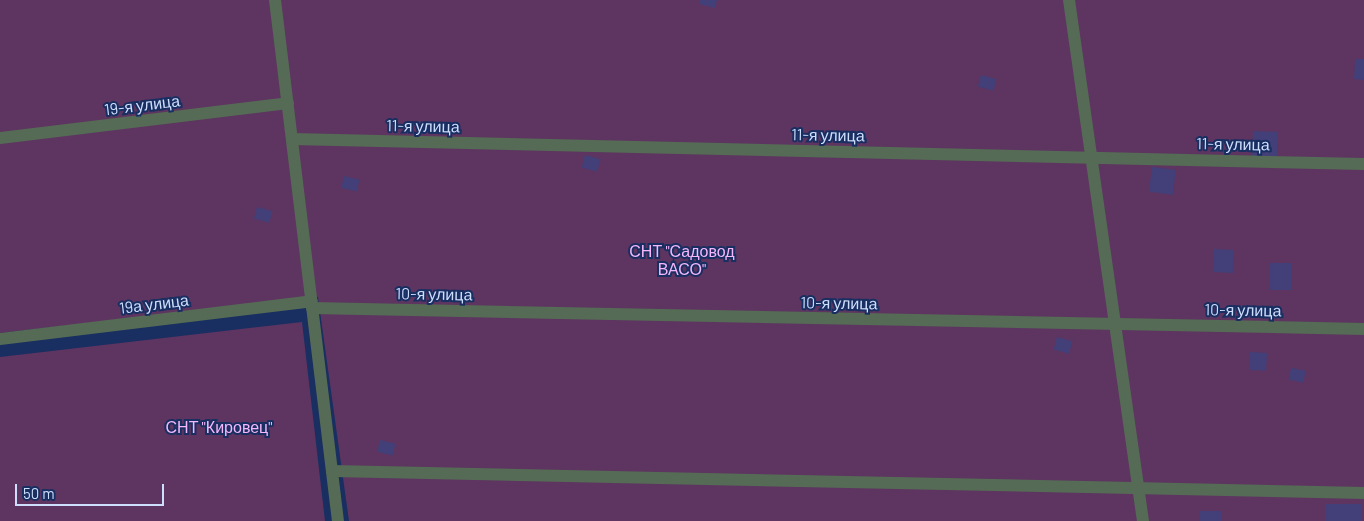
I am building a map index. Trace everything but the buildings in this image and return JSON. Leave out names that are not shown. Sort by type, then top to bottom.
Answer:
[{"type":"street","points":[[275,0],[338,521]]},
{"type":"street","points":[[1069,0],[1117,325],[1143,521]]},
{"type":"street","name":"19-я улица","points":[[0,138],[288,103]]},
{"type":"street","name":"11-я улица","points":[[292,139],[1364,164]]},
{"type":"street","name":"10-я улица","points":[[312,305],[1117,325],[1364,329]]},
{"type":"street","name":"19а улица","points":[[0,339],[312,305]]},
{"type":"street","points":[[332,471],[1364,494]]},
{"type":"green space","name":"СНТ \"Садовод ВАСО\"","points":[[0,0],[1364,0],[1364,521],[349,521],[318,297],[0,333]]},
{"type":"green space","name":"СНТ \"Кировец\"","points":[[302,322],[325,521],[0,521],[0,357]]}]
